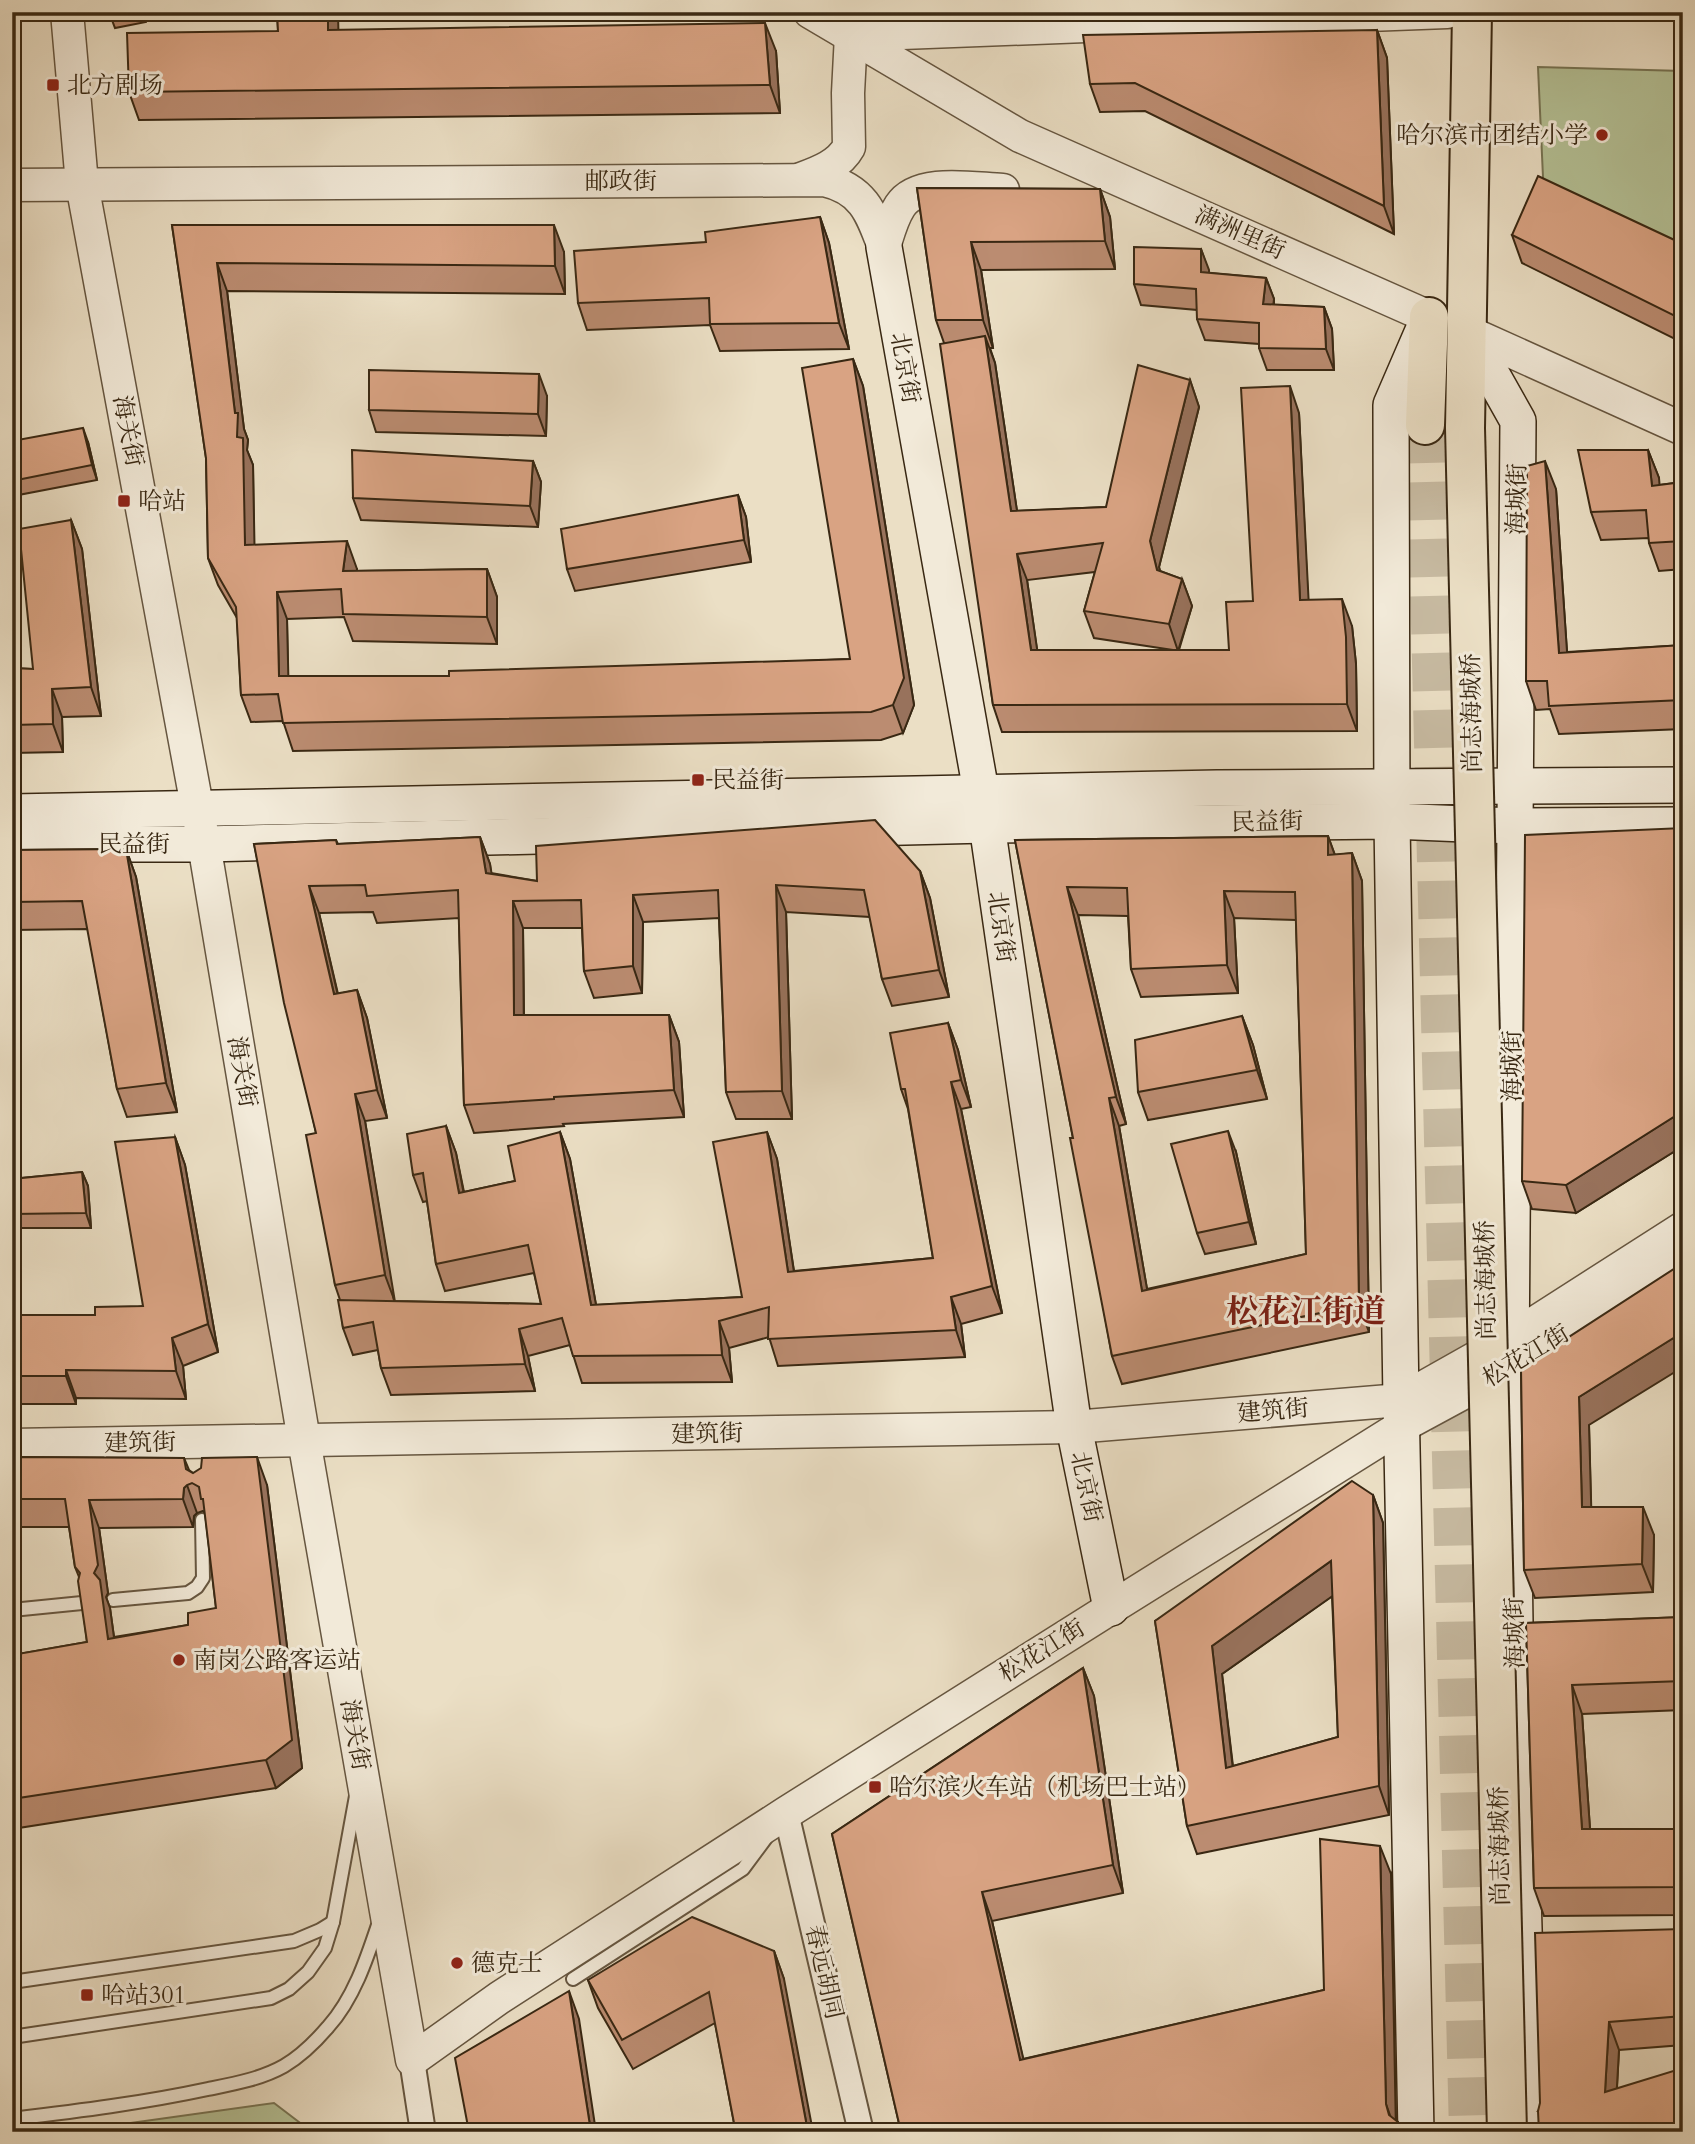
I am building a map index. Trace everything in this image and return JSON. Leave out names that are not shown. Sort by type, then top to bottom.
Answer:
[{"type":"main road","points":[[1468,332],[1472,12]]},
{"type":"main road","name":"北京街","points":[[884,247],[984,809],[1074,1427],[1111,1608]]},
{"type":"main road","points":[[1425,425],[1429,317]]},
{"type":"main road","points":[[1416,2132],[1392,804],[1391,405],[1429,317]]},
{"type":"main road","name":"尚志海城桥","points":[[1468,332],[1465,428],[1507,2132]]},
{"type":"main road","name":"海城街","points":[[1468,332],[1518,421],[1511,1352],[1528,1624],[1531,2132]]},
{"type":"main road","name":"民益街","points":[[12,812],[198,809],[984,809],[1392,804],[1514,786],[1683,785]]},
{"type":"main road","name":"民益街","points":[[1392,804],[1513,826],[1683,825]]},
{"type":"main road","name":"民益街","points":[[12,844],[204,844],[984,809]]},
{"type":"street","name":"海关街","points":[[67,12],[82,184],[198,809],[423,2132]]},
{"type":"street","name":"满洲里街","points":[[810,12],[850,18],[1020,135],[1683,429]]},
{"type":"street","points":[[800,179],[838,161],[849,147],[850,18],[1447,12]]},
{"type":"street","name":"邮政街","points":[[12,185],[824,180],[839,184],[859,197],[868,209],[884,247]]},
{"type":"street","points":[[884,247],[899,208],[905,200],[922,191],[934,187],[1028,191]]},
{"type":"street","points":[[1082,194],[1160,198]]},
{"type":"street","name":"松花江街","points":[[1511,1352],[1683,1228]]},
{"type":"street","name":"松花江街","points":[[412,2060],[499,1998],[1111,1608],[1401,1413],[1683,1260]]},
{"type":"street","name":"建筑街","points":[[12,1445],[204,1448],[304,1440],[1074,1427],[1401,1413]]},
{"type":"street","name":"春远胡同","points":[[786,1813],[861,2132]]},
{"type":"lane","points":[[113,1600],[188,1593],[197,1587],[203,1578],[202,1520]]},
{"type":"lane","points":[[12,1610],[82,1603]]},
{"type":"lane","points":[[12,2037],[271,1998],[289,1989],[308,1972],[325,1948],[333,1922],[360,1768]]},
{"type":"lane","points":[[573,1979],[743,1869],[786,1813]]},
{"type":"lane","points":[[12,2119],[180,2095],[245,2080],[285,2065],[316,2041],[331,2025],[347,2000],[364,1964],[384,1905]]},
{"type":"lane","points":[[12,1982],[294,1941],[333,1922]]},
{"type":"green space","name":"哈尔滨市团结小学","points":[[1538,67],[1683,71],[1683,263],[1544,199]]},
{"type":"green space","points":[[274,2103],[312,2132],[66,2132]]},
{"type":"building","points":[[277,12],[328,12],[328,30],[765,23],[770,85],[129,92],[127,33],[278,31]]},
{"type":"building","points":[[1377,30],[1384,206],[1135,83],[1090,84],[1083,35]]},
{"type":"building","points":[[1538,176],[1683,244],[1683,320],[1512,235]]},
{"type":"building","points":[[917,188],[1100,189],[1105,241],[971,242],[983,320],[936,320]]},
{"type":"building","points":[[820,217],[839,323],[710,324],[709,298],[578,303],[574,251],[706,242],[705,232]]},
{"type":"building","points":[[172,225],[554,225],[555,266],[217,263],[235,413],[238,413],[237,437],[243,438],[245,545],[347,541],[343,571],[487,569],[487,617],[343,614],[341,589],[277,592],[279,676],[449,676],[449,671],[850,659],[802,368],[853,359],[904,678],[893,705],[871,712],[283,723],[278,694],[241,695],[236,607],[208,558],[206,458]]},
{"type":"building","points":[[1134,247],[1201,249],[1201,272],[1266,278],[1263,304],[1324,307],[1326,349],[1259,348],[1259,323],[1197,319],[1196,289],[1134,284]]},
{"type":"building","points":[[985,336],[1011,511],[1106,507],[1138,365],[1190,380],[1150,541],[1157,570],[1182,579],[1169,624],[1084,611],[1103,543],[1017,554],[1031,650],[1229,650],[1226,602],[1253,601],[1241,388],[1290,386],[1300,600],[1342,599],[1346,637],[1347,704],[993,705],[940,344]]},
{"type":"building","points":[[369,370],[539,374],[538,414],[369,410]]},
{"type":"building","points":[[83,428],[92,465],[12,481],[12,441]]},
{"type":"building","points":[[352,450],[533,461],[530,506],[353,498]]},
{"type":"building","points":[[1578,450],[1648,450],[1652,486],[1683,482],[1683,541],[1649,543],[1646,510],[1591,512]]},
{"type":"building","points":[[1545,461],[1559,653],[1683,645],[1683,700],[1549,706],[1547,681],[1526,681],[1527,466]]},
{"type":"building","points":[[738,495],[744,540],[567,569],[561,529]]},
{"type":"building","points":[[71,520],[91,687],[52,689],[53,724],[12,725],[12,668],[33,669],[19,529]]},
{"type":"building","points":[[875,820],[920,871],[939,970],[882,979],[864,890],[776,885],[782,1091],[726,1092],[718,890],[633,895],[633,966],[584,971],[581,900],[513,901],[514,1015],[669,1015],[674,1090],[464,1105],[458,890],[367,896],[365,885],[309,886],[334,994],[357,990],[377,1090],[355,1094],[385,1275],[335,1285],[306,1135],[316,1133],[284,1003],[254,844],[336,840],[337,844],[480,837],[486,873],[537,881],[536,846]]},
{"type":"building","points":[[1683,828],[1683,1111],[1566,1185],[1522,1181],[1525,835]]},
{"type":"building","points":[[1328,836],[1328,855],[1352,853],[1359,1305],[1112,1356],[1015,840]],"holes":[[[1067,887],[1127,888],[1131,969],[1227,965],[1224,891],[1295,892],[1306,1254],[1142,1291],[1109,1098],[1116,1097]]]},
{"type":"building","points":[[126,849],[166,1083],[117,1089],[82,901],[12,902],[12,850]]},
{"type":"building","points":[[1242,1016],[1257,1070],[1138,1092],[1135,1040]]},
{"type":"building","points":[[948,1023],[961,1080],[951,1082],[992,1286],[951,1297],[956,1330],[768,1339],[769,1307],[719,1321],[722,1355],[573,1356],[562,1318],[519,1329],[525,1364],[381,1368],[373,1322],[343,1328],[338,1300],[541,1304],[528,1245],[436,1264],[423,1173],[413,1175],[407,1134],[446,1126],[459,1193],[515,1181],[508,1146],[560,1132],[591,1305],[742,1297],[713,1142],[767,1132],[788,1272],[933,1258],[905,1089],[901,1089],[890,1033]]},
{"type":"building","points":[[1228,1131],[1249,1222],[1197,1233],[1171,1144]]},
{"type":"building","points":[[175,1137],[208,1324],[172,1338],[176,1371],[66,1370],[66,1376],[12,1376],[12,1315],[95,1315],[95,1307],[143,1306],[115,1142]]},
{"type":"building","points":[[82,1172],[86,1213],[12,1214],[12,1179]]},
{"type":"building","points":[[1683,1263],[1683,1332],[1579,1397],[1582,1507],[1643,1507],[1642,1564],[1524,1570],[1521,1368]]},
{"type":"building","points":[[12,1457],[184,1458],[186,1469],[193,1473],[201,1468],[202,1458],[257,1457],[292,1740],[266,1760],[12,1799],[12,1655],[87,1642],[78,1581],[80,1573],[75,1567],[65,1499],[12,1499]],"holes":[[[192,1483],[199,1487],[203,1499],[216,1608],[188,1613],[188,1625],[108,1639],[100,1580],[94,1573],[98,1565],[89,1500],[183,1499],[187,1485]]]},
{"type":"building","points":[[1352,1481],[1373,1495],[1379,1786],[1187,1826],[1155,1621]],"holes":[[[1331,1561],[1338,1737],[1226,1768],[1212,1646]]]},
{"type":"building","points":[[1683,1617],[1683,1681],[1572,1685],[1582,1829],[1683,1829],[1683,1887],[1534,1888],[1526,1623]]},
{"type":"building","points":[[1083,1668],[1113,1865],[982,1892],[1020,2060],[1324,1990],[1320,1839],[1380,1846],[1386,2104],[1389,2115],[1398,2122],[1398,2132],[901,2132],[832,1834]]},
{"type":"building","points":[[692,1917],[774,1951],[808,2132],[683,2132],[734,2123],[709,1992],[622,2040],[588,1980]]},
{"type":"building","points":[[1683,1929],[1683,2016],[1609,2022],[1605,2092],[1683,2068],[1683,2132],[1539,2132],[1535,1933]]},
{"type":"building","points":[[569,1991],[591,2132],[469,2132],[455,2058]]},
{"type":"tunnel","points":[[1425,425],[1468,2132]]},
{"type":"place","name":"北方剧场","points":[[53,85]]},
{"type":"place","name":"哈尔滨市团结小学","points":[[1602,135]]},
{"type":"place","name":"哈站","points":[[124,501]]},
{"type":"place","name":"民益街","points":[[698,780]]},
{"type":"place","name":"南岗公路客运站","points":[[179,1660]]},
{"type":"place","name":"哈尔滨火车站（机场巴士站）","points":[[875,1787]]},
{"type":"place","name":"德克士","points":[[457,1963]]},
{"type":"place","name":"哈站301","points":[[87,1995]]},
{"type":"district","name":"松花江街道","points":[[1306,1312]]}]
